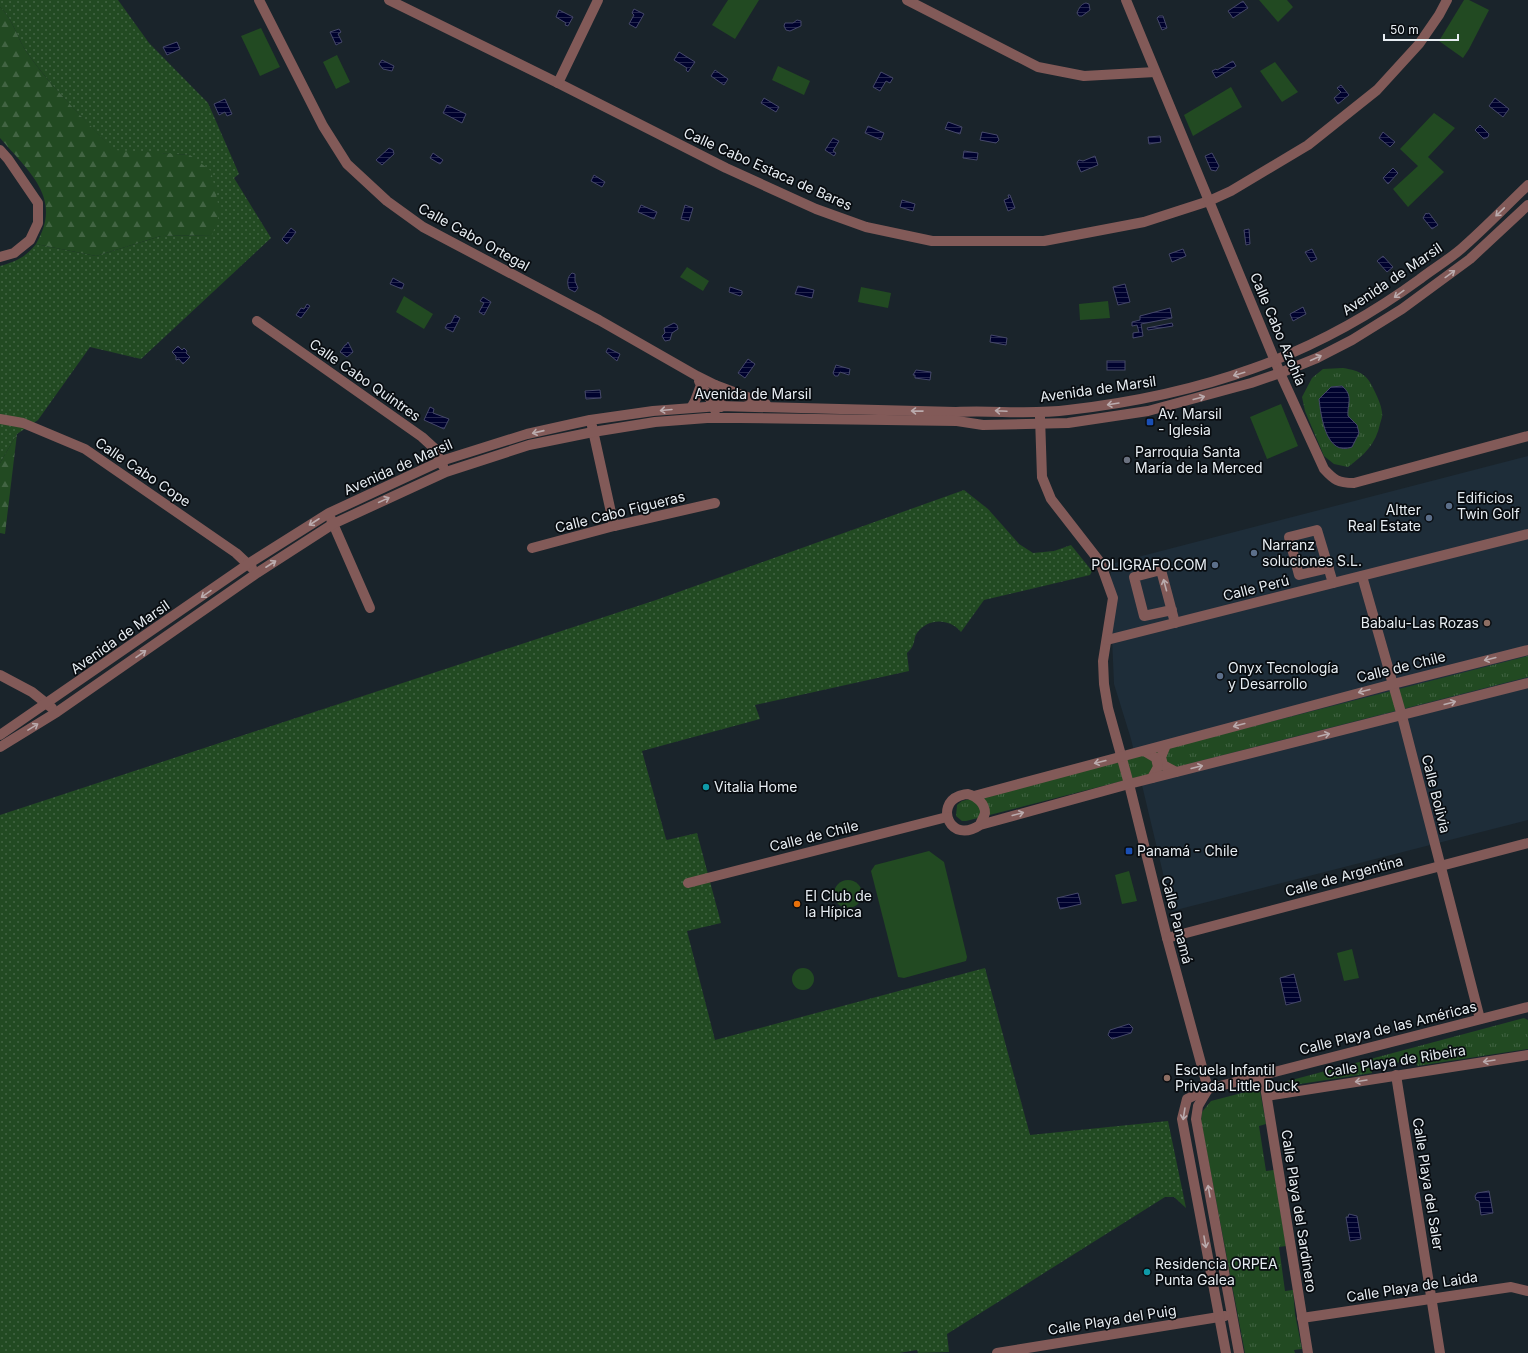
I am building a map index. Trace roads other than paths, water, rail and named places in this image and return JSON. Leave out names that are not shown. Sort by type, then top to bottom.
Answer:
[{"type":"street","name":"Calle Cabo Ortegal","points":[[260,0],[324,126],[347,164],[387,201],[423,227],[599,320],[699,380],[715,384],[773,407]]},
{"type":"street","name":"Calle Cabo Estaca de Bares","points":[[389,0],[726,168],[816,209],[866,228],[932,241],[1044,241],[1144,222],[1209,201],[1231,191],[1308,145],[1377,90],[1419,44],[1439,15],[1447,0]]},
{"type":"street","points":[[558,83],[598,0]]},
{"type":"street","points":[[907,0],[1038,67],[1084,76],[1155,72]]},
{"type":"street","name":"Calle Cabo Azohía","points":[[1126,0],[1280,373],[1324,469],[1332,478],[1343,483],[1354,483],[1528,436]]},
{"type":"street","points":[[0,150],[38,203],[38,223],[30,240],[14,253],[0,257]]},
{"type":"street","name":"Avenida de Marsil","points":[[0,736],[248,564],[329,513],[441,461],[527,434],[590,420],[653,411],[719,406],[949,411],[1067,411],[1150,398],[1197,387],[1247,371],[1311,345],[1392,300],[1460,249],[1528,185]]},
{"type":"street","name":"Avenida de Marsil","points":[[0,747],[57,712],[258,573],[333,524],[446,472],[529,446],[593,432],[655,422],[707,418],[739,418],[957,421],[982,425],[1040,424],[1068,423],[1148,411],[1251,383],[1280,373],[1317,358],[1352,340],[1402,309],[1470,259],[1528,205]]},
{"type":"street","name":"Calle Cabo Quintres","points":[[257,321],[422,437],[434,448],[446,472]]},
{"type":"street","points":[[699,380],[711,400],[739,418]]},
{"type":"street","points":[[691,408],[695,401],[699,380]]},
{"type":"street","points":[[707,418],[719,406],[722,395],[715,384]]},
{"type":"street","name":"Calle Panamá","points":[[1040,412],[1042,477],[1051,499],[1100,562],[1113,598],[1104,661],[1104,684],[1108,708],[1129,784],[1167,938],[1208,1089]]},
{"type":"street","name":"Calle Cabo Cope","points":[[0,419],[24,423],[85,449],[230,548],[258,573]]},
{"type":"street","points":[[590,420],[614,526]]},
{"type":"street","name":"Calle Cabo Figueras","points":[[532,548],[614,526],[715,503]]},
{"type":"street","points":[[329,513],[370,608]]},
{"type":"street","points":[[1329,568],[1299,575],[1289,537],[1317,530],[1329,568],[1333,583]]},
{"type":"street","name":"Calle Perú","points":[[1107,640],[1528,534]]},
{"type":"street","points":[[1172,610],[1144,616],[1134,577],[1161,570],[1172,610],[1175,623]]},
{"type":"street","points":[[1315,572],[1320,587]]},
{"type":"street","name":"Calle Bolivia","points":[[1362,576],[1402,716],[1480,1019]]},
{"type":"street","points":[[1159,613],[1162,626]]},
{"type":"street","name":"Calle de Chile","points":[[974,796],[1393,684],[1528,650]]},
{"type":"street","points":[[0,675],[32,692],[57,712]]},
{"type":"street","points":[[980,825],[985,813],[981,802],[974,796],[964,794],[953,798],[948,806],[947,817],[951,825],[960,831],[972,830],[980,825],[1129,784],[1528,683]]},
{"type":"street","points":[[1166,745],[1161,757],[1163,765],[1176,772]]},
{"type":"street","points":[[1144,751],[1156,758],[1158,767],[1152,778]]},
{"type":"street","name":"Calle de Chile","points":[[688,883],[947,817]]},
{"type":"street","name":"Calle de Argentina","points":[[1167,938],[1528,843]]},
{"type":"street","name":"Calle Playa de las Américas","points":[[1208,1089],[1528,1007]]},
{"type":"street","name":"Calle Playa de Ribeira","points":[[1267,1096],[1528,1055]]},
{"type":"street","name":"Calle Playa del Sardinero","points":[[1263,1074],[1308,1353]]},
{"type":"street","name":"Calle Playa del Saler","points":[[1396,1075],[1440,1353]]},
{"type":"street","points":[[1208,1089],[1198,1106],[1196,1119],[1238,1353]]},
{"type":"street","points":[[1208,1089],[1187,1099],[1182,1120],[1226,1353]]},
{"type":"street","name":"Calle Playa de Laida","points":[[1302,1318],[1511,1286],[1527,1291]]},
{"type":"street","name":"Calle Playa del Puig","points":[[997,1353],[1034,1350],[1231,1315]]},
{"type":"water","points":[[1243,1],[1248,8],[1233,18],[1228,11]]},
{"type":"water","points":[[1086,3],[1089,4],[1090,10],[1082,16],[1079,16],[1077,13],[1081,5]]},
{"type":"water","points":[[634,9],[644,14],[636,28],[629,24],[634,15],[632,13]]},
{"type":"water","points":[[559,10],[573,17],[568,26],[556,17]]},
{"type":"water","points":[[1159,16],[1163,16],[1167,28],[1162,30],[1157,18]]},
{"type":"water","points":[[797,20],[801,21],[801,26],[790,31],[786,30],[784,26],[785,23],[793,23]]},
{"type":"water","points":[[339,29],[341,32],[338,34],[342,42],[336,45],[330,32]]},
{"type":"water","points":[[177,42],[180,49],[167,55],[163,47]]},
{"type":"water","points":[[679,52],[695,62],[688,72],[686,70],[687,68],[674,60]]},
{"type":"water","points":[[382,60],[394,66],[392,71],[383,69],[379,64]]},
{"type":"water","points":[[1233,61],[1236,66],[1216,78],[1212,71],[1217,70]]},
{"type":"water","points":[[715,70],[728,79],[724,85],[711,76]]},
{"type":"water","points":[[881,72],[893,78],[890,83],[886,81],[880,91],[873,87]]},
{"type":"water","points":[[1341,85],[1349,95],[1338,104],[1334,98],[1341,92],[1337,88]]},
{"type":"water","points":[[764,98],[779,107],[776,112],[761,103]]},
{"type":"water","points":[[1495,98],[1509,109],[1503,117],[1489,106]]},
{"type":"water","points":[[225,99],[232,114],[227,116],[225,112],[219,115],[214,104]]},
{"type":"water","points":[[447,105],[466,114],[462,123],[443,113]]},
{"type":"water","points":[[948,122],[962,127],[960,134],[945,129]]},
{"type":"water","points":[[1480,125],[1489,134],[1488,137],[1484,139],[1475,130]]},
{"type":"water","points":[[868,126],[884,133],[881,140],[865,133]]},
{"type":"water","points":[[982,132],[997,135],[999,140],[996,143],[980,140]]},
{"type":"water","points":[[1383,132],[1395,142],[1390,147],[1379,138]]},
{"type":"water","points":[[1160,136],[1161,142],[1149,144],[1148,137]]},
{"type":"water","points":[[833,138],[839,141],[833,151],[836,153],[834,156],[825,150]]},
{"type":"water","points":[[389,148],[393,150],[394,154],[382,165],[376,160]]},
{"type":"water","points":[[964,151],[978,153],[977,160],[963,158]]},
{"type":"water","points":[[433,153],[443,160],[440,164],[430,158]]},
{"type":"water","points":[[1212,153],[1219,166],[1216,171],[1211,170],[1205,156]]},
{"type":"water","points":[[1095,156],[1098,165],[1081,172],[1077,163],[1078,161],[1083,161]]},
{"type":"water","points":[[1393,168],[1398,173],[1388,184],[1383,178]]},
{"type":"water","points":[[594,175],[605,182],[602,187],[591,181]]},
{"type":"water","points":[[1008,195],[1010,195],[1015,208],[1008,211],[1004,200],[1009,198]]},
{"type":"water","points":[[902,200],[915,204],[913,211],[900,207]]},
{"type":"water","points":[[641,205],[657,212],[654,219],[638,212]]},
{"type":"water","points":[[685,205],[693,208],[689,221],[681,219]]},
{"type":"water","points":[[1426,213],[1429,213],[1438,225],[1432,229],[1423,218]]},
{"type":"water","points":[[291,228],[296,232],[287,244],[282,239]]},
{"type":"water","points":[[1249,229],[1250,244],[1246,245],[1244,230]]},
{"type":"water","points":[[1183,249],[1186,256],[1172,262],[1169,254]]},
{"type":"water","points":[[1312,249],[1317,259],[1311,262],[1305,252]]},
{"type":"water","points":[[1383,256],[1393,267],[1387,272],[1377,261]]},
{"type":"water","points":[[572,273],[575,274],[575,281],[578,288],[575,292],[569,289],[568,285],[568,278]]},
{"type":"water","points":[[393,278],[404,284],[402,289],[390,284]]},
{"type":"water","points":[[1125,284],[1130,302],[1118,305],[1113,287]]},
{"type":"water","points":[[798,286],[814,290],[812,298],[795,294]]},
{"type":"water","points":[[730,287],[742,291],[742,294],[740,296],[729,292]]},
{"type":"water","points":[[483,297],[491,302],[484,315],[479,312],[484,303],[480,301]]},
{"type":"water","points":[[307,304],[310,306],[301,318],[296,315],[301,308],[304,309]]},
{"type":"water","points":[[1303,307],[1306,314],[1293,321],[1290,314]]},
{"type":"water","points":[[1170,308],[1172,318],[1141,324],[1143,336],[1133,338],[1133,333],[1139,332],[1137,325],[1132,326],[1132,322],[1140,320],[1140,316]]},
{"type":"water","points":[[455,315],[460,318],[453,332],[445,328],[447,324],[451,323]]},
{"type":"water","points":[[674,323],[677,325],[678,329],[672,333],[670,340],[665,341],[662,336],[665,333],[664,328]]},
{"type":"water","points":[[1172,323],[1173,326],[1148,330],[1147,328]]},
{"type":"water","points":[[991,335],[1007,338],[1006,345],[990,342]]},
{"type":"water","points":[[348,342],[353,352],[347,357],[340,352]]},
{"type":"water","points":[[178,346],[182,350],[184,348],[190,357],[183,364],[179,359],[176,360],[176,356],[172,352]]},
{"type":"water","points":[[608,348],[620,354],[617,361],[606,352]]},
{"type":"water","points":[[748,359],[755,364],[745,378],[738,373]]},
{"type":"water","points":[[1107,361],[1125,361],[1125,370],[1107,370]]},
{"type":"water","points":[[836,365],[850,369],[849,375],[840,372],[838,376],[835,376],[833,373]]},
{"type":"water","points":[[916,370],[931,372],[930,380],[915,378],[915,375],[913,375]]},
{"type":"water","points":[[1342,386],[1348,393],[1349,397],[1348,416],[1357,425],[1359,433],[1352,447],[1343,449],[1336,446],[1326,433],[1321,415],[1319,399],[1331,387]]},
{"type":"water","points":[[600,390],[601,398],[586,399],[585,391]]},
{"type":"water","points":[[430,407],[434,409],[433,413],[449,419],[444,429],[424,420]]},
{"type":"water","points":[[1078,893],[1081,904],[1060,909],[1057,898]]},
{"type":"water","points":[[1294,974],[1301,1001],[1286,1005],[1280,978]]},
{"type":"water","points":[[1129,1024],[1133,1028],[1131,1033],[1112,1039],[1108,1035],[1110,1030]]},
{"type":"water","points":[[1489,1191],[1493,1213],[1481,1215],[1479,1201],[1476,1200],[1475,1196],[1477,1193]]},
{"type":"water","points":[[1349,1214],[1357,1216],[1361,1239],[1350,1241],[1346,1217],[1348,1217]]},
{"type":"place","name":"Av. Marsil - Iglesia","points":[[1150,422]]},
{"type":"place","name":"Parroquia Santa María de la Merced","points":[[1127,460]]},
{"type":"place","name":"Edificios Twin Golf","points":[[1449,506]]},
{"type":"place","name":"Altter Real Estate","points":[[1429,518]]},
{"type":"place","name":"Narranz soluciones S.L.","points":[[1254,553]]},
{"type":"place","name":"POLIGRAFO.COM","points":[[1215,565]]},
{"type":"place","name":"Babalu-Las Rozas","points":[[1487,623]]},
{"type":"place","name":"Onyx Tecnología y Desarrollo","points":[[1220,676]]},
{"type":"place","name":"Vitalia Home","points":[[706,787]]},
{"type":"place","name":"Panamá - Chile","points":[[1129,851]]},
{"type":"place","name":"El Club de la Hípica","points":[[797,904]]},
{"type":"place","name":"Escuela Infantil Privada Little Duck","points":[[1167,1078]]},
{"type":"place","name":"Residencia ORPEA Punta Galea","points":[[1147,1272]]}]
